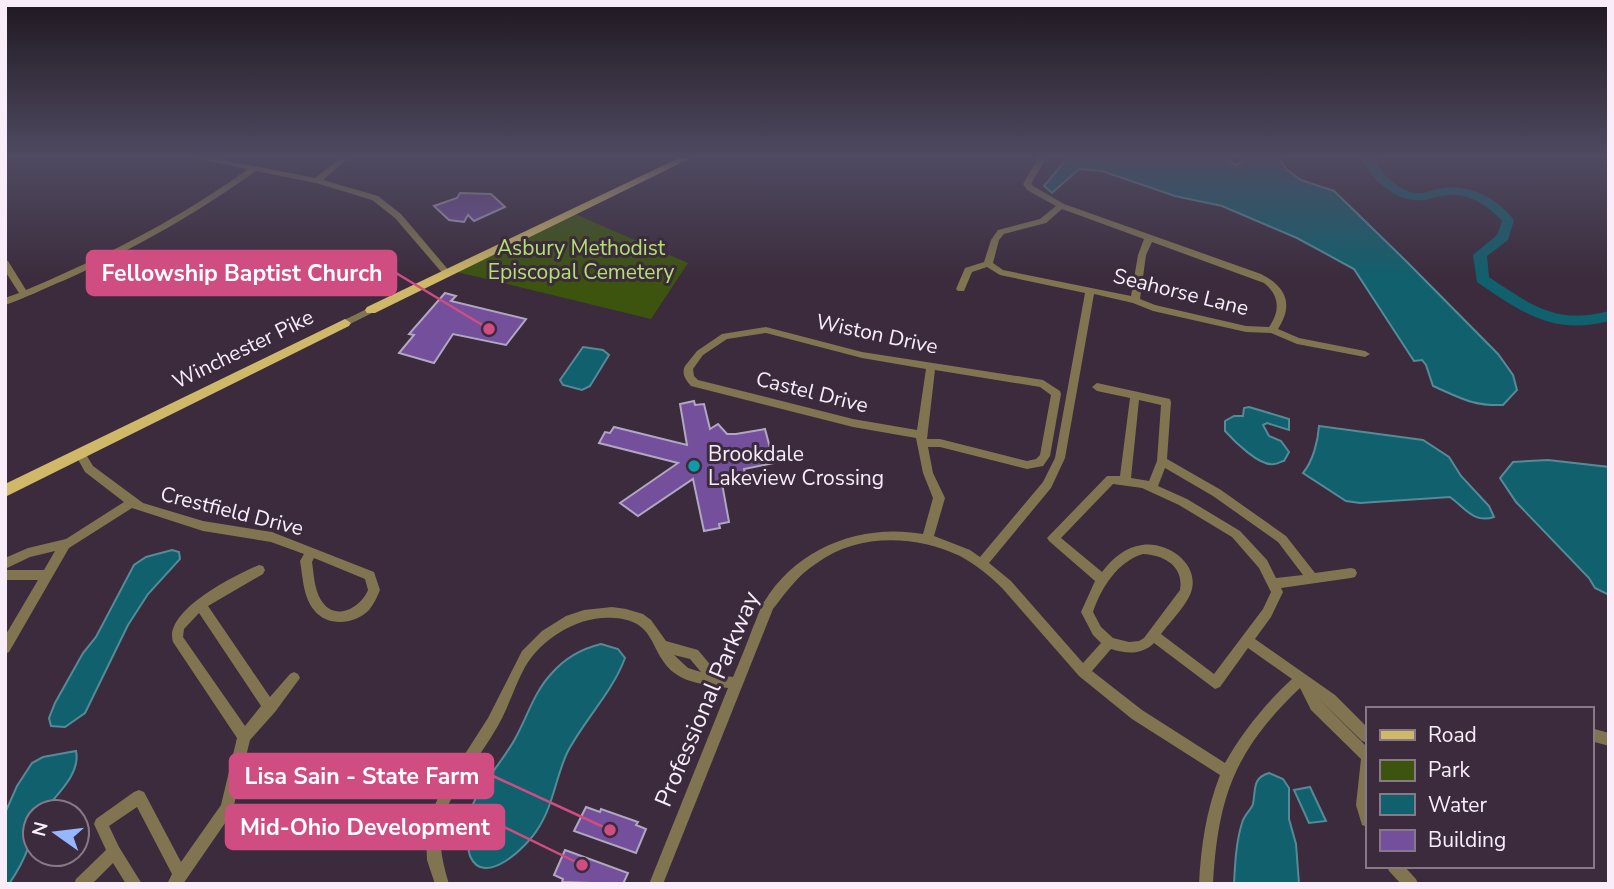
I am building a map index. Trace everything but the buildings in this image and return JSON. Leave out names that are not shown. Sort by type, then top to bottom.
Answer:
[{"type":"main road","name":"Winchester Pike","points":[[371,310],[603,197]]},
{"type":"main road","name":"Winchester Pike","points":[[5,491],[345,323]]},
{"type":"street","points":[[5,302],[151,237],[213,197]]},
{"type":"street","points":[[373,197],[383,202],[398,216],[447,272]]},
{"type":"street","points":[[1048,197],[1061,206],[1258,276],[1273,284],[1282,298],[1282,312],[1272,330]]},
{"type":"street","points":[[961,289],[968,270],[988,264],[995,240],[1002,232],[1043,221],[1061,206]]},
{"type":"street","points":[[1135,300],[1142,255],[1149,238]]},
{"type":"street","points":[[5,263],[24,294]]},
{"type":"street","name":"Seahorse Lane","points":[[988,264],[1000,272],[1135,300],[1153,308],[1227,325],[1272,330],[1297,341],[1365,354]]},
{"type":"street","points":[[982,564],[1047,485],[1060,458],[1090,290]]},
{"type":"street","name":"Winchester Pike","points":[[345,323],[371,310]]},
{"type":"street","name":"Wiston Drive","points":[[695,383],[689,377],[688,369],[694,359],[709,346],[732,333],[777,331],[862,355],[1047,386],[1056,394],[1052,424]]},
{"type":"street","points":[[927,539],[939,498],[928,473],[922,439],[930,366]]},
{"type":"street","name":"Castel Drive","points":[[695,383],[1035,465],[1045,456],[1052,424]]},
{"type":"street","points":[[1097,387],[1166,402],[1162,461],[1152,488]]},
{"type":"street","points":[[1125,481],[1135,395]]},
{"type":"street","name":"Crestfield Drive","points":[[80,454],[89,469],[131,503],[179,520],[248,531],[312,552],[370,576],[373,590],[366,607],[351,615],[337,617],[329,616],[318,606],[306,561],[312,552]]},
{"type":"street","points":[[1162,461],[1217,493],[1282,539],[1312,578]]},
{"type":"street","points":[[1103,580],[1054,538],[1111,479],[1152,488],[1183,502],[1236,534],[1263,564],[1277,592],[1247,640],[1215,683],[1153,635]]},
{"type":"street","points":[[5,564],[28,553],[64,546],[131,503]]},
{"type":"street","name":"Professional Parkway","points":[[656,884],[775,594],[802,564],[824,550],[846,541],[876,536],[927,539],[958,550],[982,564],[996,575],[1083,672],[1154,726],[1227,772]]},
{"type":"street","points":[[5,648],[64,546]]},
{"type":"street","points":[[1146,549],[1159,552],[1180,563],[1186,571],[1189,584],[1186,592],[1153,635],[1141,647],[1130,648],[1109,643],[1097,631],[1087,612],[1103,580],[1123,559],[1146,549]]},
{"type":"street","points":[[244,737],[177,638],[180,622],[201,605],[259,570]]},
{"type":"street","points":[[1273,584],[1351,573]]},
{"type":"street","points":[[5,575],[45,575]]},
{"type":"street","points":[[201,605],[270,708]]},
{"type":"street","points":[[442,884],[434,862],[433,838],[443,798],[487,734],[519,665],[534,645],[578,617],[616,612],[643,620],[668,659],[685,672],[736,684]]},
{"type":"street","points":[[1247,640],[1330,699],[1366,735]]},
{"type":"street","points":[[1083,672],[1109,643]]},
{"type":"street","points":[[662,646],[694,654],[714,678]]},
{"type":"street","points":[[135,884],[114,852],[101,824],[139,797],[177,879],[227,808],[244,737],[294,678]]},
{"type":"street","points":[[1302,678],[1316,706],[1366,757]]},
{"type":"street","points":[[1206,884],[1212,828],[1227,772],[1246,736],[1262,716],[1302,678]]},
{"type":"street","points":[[1366,770],[1363,805],[1366,816]]},
{"type":"street","points":[[81,884],[114,852]]},
{"type":"street","points":[[1396,868],[1411,884]]},
{"type":"green space","name":"Asbury Methodist Episcopal Cemetery","points":[[575,214],[688,263],[651,319],[457,272]]},
{"type":"water","points":[[1182,197],[1341,197],[1498,354],[1513,375],[1517,390],[1503,405],[1492,405],[1467,400],[1433,386],[1426,365],[1422,360],[1414,361],[1354,269],[1297,238],[1222,206]]},
{"type":"water","points":[[583,347],[603,350],[609,355],[590,386],[582,390],[563,385],[560,380]]},
{"type":"water","points":[[1249,407],[1289,419],[1289,430],[1267,423],[1263,425],[1269,436],[1281,441],[1289,452],[1284,461],[1274,464],[1262,462],[1225,431],[1225,421],[1234,416],[1243,416],[1244,408]]},
{"type":"water","points":[[1319,426],[1423,440],[1449,457],[1461,476],[1489,506],[1494,517],[1487,519],[1475,516],[1450,497],[1360,503],[1346,501],[1303,473],[1310,463]]},
{"type":"water","points":[[1548,460],[1609,467],[1609,595],[1595,588],[1589,578],[1516,502],[1500,478],[1513,462]]},
{"type":"water","points":[[172,550],[179,552],[180,559],[148,594],[128,625],[85,713],[65,727],[51,726],[49,718],[55,703],[83,653],[96,637],[134,565],[146,557]]},
{"type":"water","points":[[601,644],[618,649],[625,658],[613,683],[567,753],[548,810],[539,827],[526,844],[506,861],[485,868],[477,865],[470,856],[466,833],[468,817],[479,792],[509,748],[546,680],[580,651]]},
{"type":"water","points":[[76,751],[77,760],[71,776],[54,798],[21,798],[21,863],[9,884],[5,884],[5,813],[17,786],[32,763],[43,757]]},
{"type":"water","points":[[1269,773],[1283,779],[1289,788],[1289,819],[1296,844],[1299,884],[1234,884],[1242,823],[1253,804],[1257,781]]},
{"type":"water","points":[[1310,787],[1326,821],[1309,823],[1294,790]]},
{"type":"waterway","points":[[1478,197],[1488,202],[1508,220],[1503,237],[1480,255],[1482,279],[1527,308],[1557,320],[1590,321],[1609,316]]},
{"type":"place","name":"Fellowship Baptist Church","points":[[489,329]]},
{"type":"place","name":"Brookdale Lakeview Crossing","points":[[694,466]]},
{"type":"place","name":"Lisa Sain - State Farm","points":[[610,830]]},
{"type":"place","name":"Mid-Ohio Development","points":[[582,865]]}]
